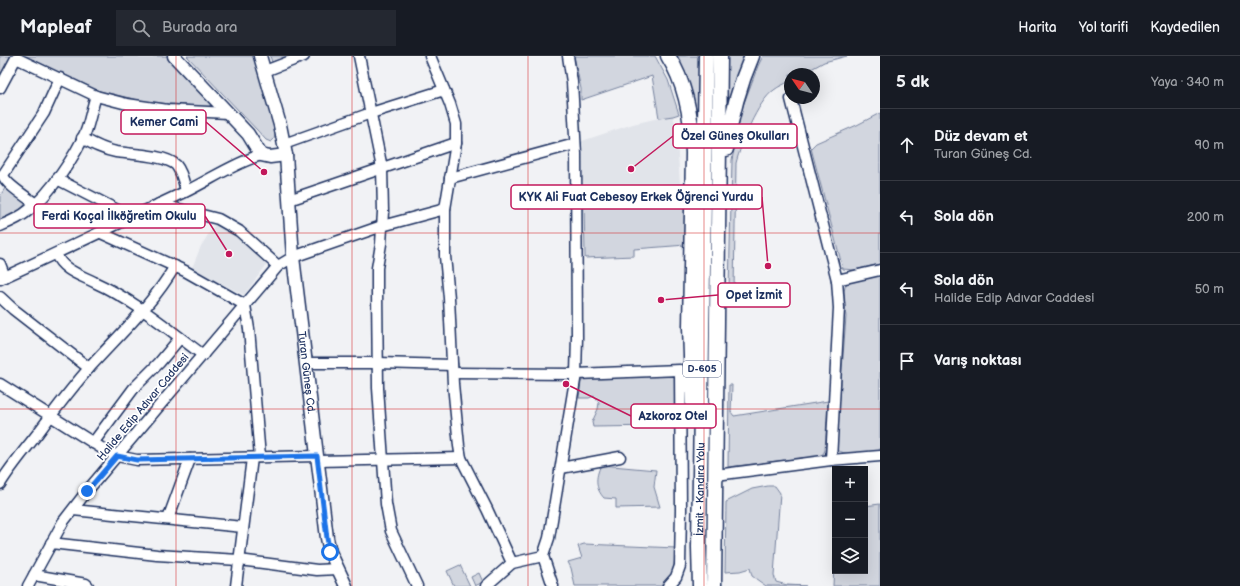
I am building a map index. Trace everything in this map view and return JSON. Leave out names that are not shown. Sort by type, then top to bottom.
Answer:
[{"type":"highway","points":[[668,56],[684,92],[692,130],[691,366],[699,547]]},
{"type":"highway","name":"İzmit - Kandıra Yolu","points":[[700,586],[699,547],[706,56]]},
{"type":"highway","name":"İzmit - Kandıra Yolu","points":[[714,586],[720,56]]},
{"type":"highway","points":[[718,248],[723,225],[725,162],[731,119],[738,93],[752,56]]},
{"type":"main road","points":[[174,56],[248,134],[261,155],[270,157],[285,150]]},
{"type":"main road","name":"Turan Güneş Cd.","points":[[260,56],[280,125],[285,150],[293,257],[327,538],[330,552],[346,586]]},
{"type":"street","points":[[265,71],[304,56]]},
{"type":"street","points":[[359,56],[382,168],[382,226],[376,291],[378,388],[386,504],[391,531],[417,586]]},
{"type":"street","points":[[430,56],[450,104],[456,124],[456,143],[445,209],[445,256],[449,298],[452,369],[461,458],[512,563]]},
{"type":"street","points":[[552,586],[544,556],[550,538],[576,374],[577,279],[575,144],[572,82],[568,56]]},
{"type":"street","points":[[0,88],[16,58],[96,96],[127,104],[168,110],[228,113]]},
{"type":"street","points":[[36,204],[8,183],[4,178],[4,175],[44,113],[60,78]]},
{"type":"street","points":[[285,150],[371,113],[444,90]]},
{"type":"street","points":[[0,226],[18,218],[36,204],[57,179],[71,158],[86,130],[96,96]]},
{"type":"street","points":[[792,104],[837,280],[839,308],[832,460]]},
{"type":"street","points":[[82,138],[101,148],[116,152],[154,157],[172,162],[179,170],[186,191]]},
{"type":"street","points":[[289,200],[456,143]]},
{"type":"street","points":[[450,178],[575,144]]},
{"type":"street","points":[[0,264],[3,278],[101,233],[186,191],[246,159],[261,155]]},
{"type":"street","points":[[57,179],[131,217]]},
{"type":"street","points":[[159,204],[218,219],[239,231],[278,266]]},
{"type":"street","name":"Halide Edip Adıvar Caddesi","points":[[28,586],[63,522],[278,266],[293,257],[382,226],[445,209]]},
{"type":"street","points":[[101,233],[175,266],[245,305],[250,343],[256,458],[243,526],[236,586]]},
{"type":"street","points":[[56,254],[60,263],[64,267],[109,288],[142,310],[203,355]]},
{"type":"street","points":[[0,484],[10,468],[89,368],[142,310],[168,279],[175,266]]},
{"type":"street","points":[[837,280],[880,270]]},
{"type":"street","points":[[0,297],[12,309],[89,368]]},
{"type":"street","points":[[93,443],[134,388],[159,363],[180,338]]},
{"type":"street","points":[[306,363],[378,363],[452,369],[576,374],[680,370],[680,566],[676,578],[668,586]]},
{"type":"street","points":[[0,384],[93,443],[117,456],[137,460],[256,458],[384,460],[461,458]]},
{"type":"street","points":[[716,475],[832,460],[880,456]]},
{"type":"street","points":[[561,468],[620,457]]},
{"type":"street","points":[[168,520],[190,459]]},
{"type":"street","points":[[73,510],[243,526]]},
{"type":"street","points":[[51,543],[157,555],[239,560],[317,570],[338,569]]},
{"type":"street","points":[[486,586],[512,563],[544,556]]},
{"type":"street","points":[[34,575],[86,584],[88,586]]},
{"type":"shaded area","points":[[0,56],[11,56],[0,77]]},
{"type":"shaded area","points":[[25,56],[167,56],[213,104],[208,107],[147,102],[99,91]]},
{"type":"shaded area","points":[[187,56],[254,56],[276,132],[274,139],[271,142],[266,140]]},
{"type":"shaded area","points":[[270,56],[289,56],[272,62]]},
{"type":"shaded area","points":[[574,56],[655,56],[668,80],[679,114],[659,118],[652,76],[581,100],[581,89]]},
{"type":"shaded area","points":[[676,56],[699,56],[697,148],[685,75]]},
{"type":"shaded area","points":[[725,56],[747,56],[724,135]]},
{"type":"shaded area","points":[[763,56],[847,56],[824,62],[813,68],[784,68],[784,84],[768,96],[750,124],[736,163],[734,290],[731,292],[729,290],[732,160],[741,111]]},
{"type":"shaded area","points":[[880,113],[880,264],[854,270],[843,269],[811,148],[816,143]]},
{"type":"shaded area","points":[[673,116],[676,126],[680,184],[583,191],[582,141],[633,124]]},
{"type":"shaded area","points":[[687,184],[686,245],[634,249],[634,256],[585,258],[584,201],[586,198],[597,196],[613,199],[647,193],[648,186]]},
{"type":"shaded area","points":[[7,185],[26,203],[19,212],[0,220],[0,196]]},
{"type":"shaded area","points":[[217,221],[240,235],[268,263],[244,295],[192,268],[201,246]]},
{"type":"shaded area","points":[[880,275],[880,451],[858,454],[841,452],[836,449],[846,317],[844,291],[846,284],[851,281]]},
{"type":"shaded area","points":[[673,375],[676,377],[676,414],[674,419],[662,426],[593,427],[592,422],[599,403],[594,396],[589,398],[579,398],[581,382],[586,378]]},
{"type":"shaded area","points":[[729,385],[732,385],[731,412],[734,416],[828,401],[825,450],[823,454],[819,456],[728,467]]},
{"type":"shaded area","points":[[601,465],[656,470],[654,487],[660,507],[616,508],[616,499],[604,498],[599,490],[597,479]]},
{"type":"shaded area","points":[[775,486],[780,493],[774,575],[776,582],[787,585],[806,586],[766,586],[752,576],[750,568],[740,571],[725,572],[726,502],[752,489]]},
{"type":"shaded area","points":[[880,504],[880,586],[833,586],[834,574],[868,574],[868,506]]},
{"type":"shaded area","points":[[584,544],[676,548],[672,574],[662,586],[575,586],[568,562],[582,558],[578,546]]},
{"type":"shaded area","points":[[460,565],[470,586],[454,586],[447,571]]},
{"type":"shaded area","points":[[479,573],[483,582],[475,586],[471,577]]},
{"type":"place","name":"Özel Güneş Okulları","points":[[631,169]]},
{"type":"place","name":"Kemer Cami","points":[[264,172]]},
{"type":"place","name":"Ferdi Koçal İlköğretim Okulu","points":[[229,254]]},
{"type":"place","name":"KYK Ali Fuat Cebesoy Erkek Öğrenci Yurdu","points":[[768,266]]},
{"type":"place","name":"Opet İzmit","points":[[661,300]]},
{"type":"place","name":"Azkoroz Otel","points":[[566,384]]},
{"type":"route","points":[[87,491],[117,456],[137,460],[317,456],[330,552]]}]
